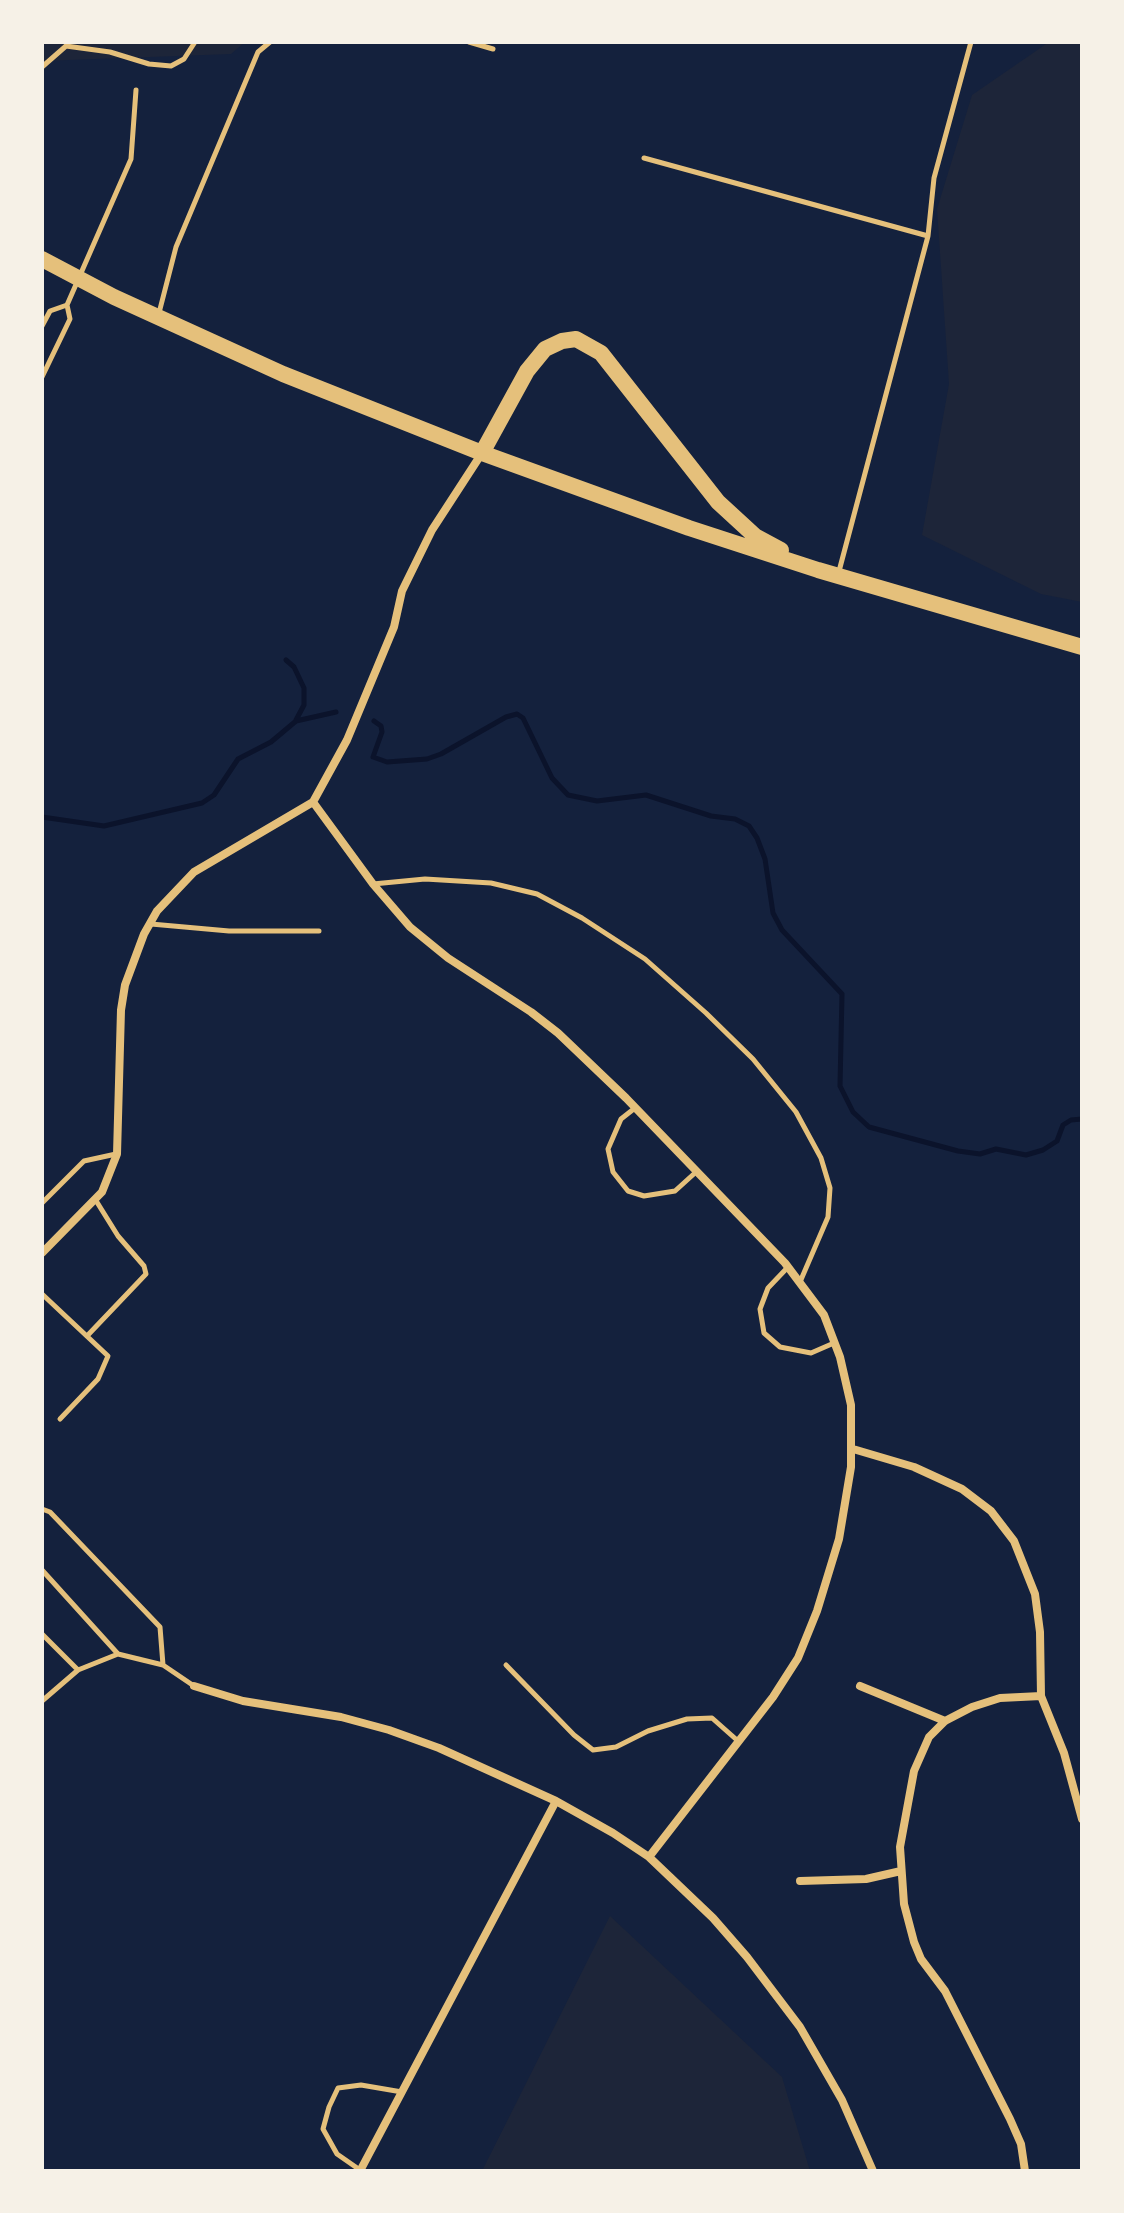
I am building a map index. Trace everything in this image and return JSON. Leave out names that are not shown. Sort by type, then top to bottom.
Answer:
[{"type":"highway","points":[[42,259],[80,280],[283,374],[482,453],[689,528],[818,570],[1082,647]]},
{"type":"highway","points":[[482,453],[527,371],[545,349],[576,339],[601,353],[718,502],[755,536],[818,570]]},
{"type":"street","points":[[42,1253],[102,1192],[117,1154],[118,1062],[123,997],[133,959],[150,923],[173,891],[194,872],[313,802],[347,740],[394,627],[402,591],[432,530],[482,453]]},
{"type":"street","points":[[313,802],[373,884],[410,927],[448,958],[558,1033],[697,1171],[788,1267],[824,1315],[835,1343],[851,1405],[853,1449],[842,1525],[817,1611],[798,1658],[739,1742],[649,1857]]},
{"type":"street","points":[[853,1449],[946,1480],[977,1499],[1004,1526],[1023,1559],[1035,1594],[1040,1632],[1041,1696],[1064,1753],[1082,1819]]},
{"type":"street","points":[[194,1686],[243,1701],[341,1717],[389,1730],[479,1764],[556,1801],[649,1857],[713,1918],[800,2027],[842,2100],[873,2171]]},
{"type":"street","points":[[860,1686],[945,1721]]},
{"type":"street","points":[[1025,2171],[1021,2144],[1010,2119],[945,1991],[917,1951],[904,1904],[902,1828],[914,1771],[929,1737],[945,1721],[972,1707],[1000,1698],[1041,1696]]},
{"type":"street","points":[[361,2171],[556,1801]]},
{"type":"street","points":[[800,1881],[866,1879],[901,1871]]},
{"type":"lane","points":[[42,67],[66,46],[171,66],[184,59],[195,42]]},
{"type":"lane","points":[[158,317],[176,247],[258,52],[270,42]]},
{"type":"lane","points":[[469,42],[493,49]]},
{"type":"lane","points":[[838,576],[928,236],[934,178],[971,42]]},
{"type":"lane","points":[[42,377],[70,319],[67,305],[131,159],[136,90]]},
{"type":"lane","points":[[644,158],[928,236]]},
{"type":"lane","points":[[42,326],[50,311],[67,305]]},
{"type":"lane","points":[[373,884],[425,879],[491,883],[537,894],[582,918],[645,959],[706,1013],[753,1059],[796,1112],[821,1158],[830,1188],[828,1217],[800,1282]]},
{"type":"lane","points":[[150,923],[229,931],[319,931]]},
{"type":"lane","points":[[635,1108],[621,1119],[608,1149],[613,1172],[628,1191],[644,1196],[675,1191],[697,1171]]},
{"type":"lane","points":[[42,1203],[84,1161],[117,1154]]},
{"type":"lane","points":[[87,1336],[146,1274],[144,1266],[118,1236],[95,1199]]},
{"type":"lane","points":[[788,1267],[768,1288],[760,1309],[764,1333],[780,1347],[811,1353],[835,1343]]},
{"type":"lane","points":[[42,1294],[108,1356],[98,1379],[60,1419]]},
{"type":"lane","points":[[42,1509],[50,1512],[160,1627],[163,1665]]},
{"type":"lane","points":[[42,1570],[118,1654],[163,1665],[194,1686]]},
{"type":"lane","points":[[42,1634],[78,1670]]},
{"type":"lane","points":[[42,1701],[78,1670],[118,1654]]},
{"type":"lane","points":[[506,1665],[574,1735],[593,1750],[605,1751],[648,1731],[687,1719],[712,1718],[739,1742]]},
{"type":"lane","points":[[361,2171],[337,2154],[323,2129],[338,2088],[361,2085],[402,2092]]},
{"type":"shaded area","points":[[42,42],[245,42],[231,54],[42,61]]},
{"type":"shaded area","points":[[1049,42],[1082,42],[1082,602],[1041,594],[922,535],[949,384],[937,209],[972,95]]},
{"type":"shaded area","points":[[610,1916],[782,2077],[810,2171],[482,2171]]},
{"type":"waterway","points":[[286,660],[294,667],[304,688],[304,705],[296,720]]},
{"type":"waterway","points":[[42,817],[104,826],[202,803],[214,795],[238,759],[271,742],[296,721],[336,712]]},
{"type":"waterway","points":[[374,721],[381,726],[382,732],[373,757],[387,762],[427,759],[441,754],[506,717],[517,714],[523,718],[552,778],[568,795],[597,801],[646,795],[711,816],[735,819],[749,826],[765,859],[773,913],[782,930],[842,994],[840,1086],[853,1112],[869,1127],[958,1151],[980,1154],[996,1149],[1026,1155],[1043,1150],[1057,1141],[1063,1125],[1082,1119]]}]
